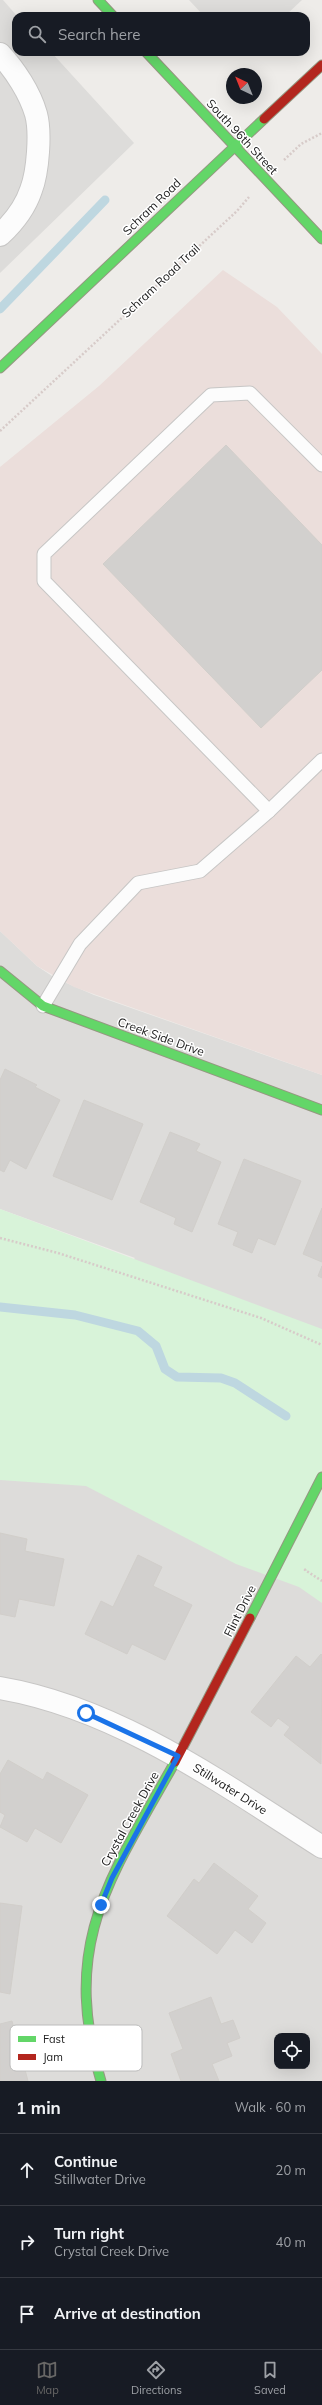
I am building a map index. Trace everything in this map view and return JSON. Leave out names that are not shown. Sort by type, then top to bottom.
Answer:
[{"type":"street","points":[[98,0],[109,12]]},
{"type":"street","points":[[0,54],[24,86],[36,115],[39,146],[32,190],[14,223],[0,235]]},
{"type":"street","name":"South 96th Street","points":[[150,56],[322,239]]},
{"type":"street","name":"Schram Road","points":[[0,368],[234,146],[322,65]]},
{"type":"street","name":"Creek Side Drive","points":[[0,970],[43,1006],[322,1110]]},
{"type":"street","name":"Flint Drive","points":[[178,1756],[322,1477]]},
{"type":"street","name":"Stillwater Drive","points":[[0,1688],[60,1703],[86,1713],[178,1756],[322,1847]]},
{"type":"street","name":"Crystal Creek Drive","points":[[88,2025],[86,1984],[88,1951],[101,1905],[112,1878],[178,1756]]},
{"type":"street","name":"Crystal Creek Drive","points":[[99,2071],[102,2081]]},
{"type":"lane","points":[[269,811],[44,581],[44,554],[211,395],[250,392],[322,465]]},
{"type":"lane","points":[[43,1006],[80,944],[138,883],[200,871],[269,811],[322,760]]},
{"type":"path","name":"Schram Road Trail","points":[[0,431],[237,211],[264,178],[301,144],[322,133]]},
{"type":"path","points":[[0,1238],[58,1253],[261,1318],[322,1345]]},
{"type":"path","points":[[305,1570],[322,1582]]},
{"type":"shaded area","points":[[0,0],[3,0],[14,12],[12,12],[12,56],[55,56],[134,143],[0,273]]},
{"type":"shaded area","points":[[189,0],[302,0],[289,12],[200,12]]},
{"type":"shaded area","points":[[223,270],[277,307],[322,354],[322,1075],[74,987],[37,966],[0,931],[0,467],[99,386]]},
{"type":"shaded area","points":[[0,931],[37,966],[55,978],[94,995],[322,1075],[322,2081],[0,2081],[0,1386],[135,1258],[0,1209]]},
{"type":"green space","points":[[0,1209],[322,1329],[322,1603],[299,1587],[236,1564],[86,1486],[0,1480]]},
{"type":"building","points":[[226,445],[322,545],[322,670],[261,728],[103,564]]},
{"type":"building","points":[[5,1069],[37,1085],[35,1087],[60,1100],[26,1169],[10,1160],[4,1172],[0,1170],[0,1080]]},
{"type":"building","points":[[84,1100],[143,1124],[112,1200],[53,1176]]},
{"type":"building","points":[[170,1132],[200,1144],[196,1151],[221,1162],[192,1232],[174,1224],[176,1218],[140,1202]]},
{"type":"building","points":[[244,1159],[301,1181],[275,1245],[258,1238],[252,1253],[233,1245],[238,1232],[218,1224]]},
{"type":"building","points":[[322,1208],[322,1262],[303,1254]]},
{"type":"building","points":[[322,1266],[322,1278],[318,1276]]},
{"type":"building","points":[[0,1533],[27,1539],[25,1551],[64,1559],[54,1606],[19,1599],[15,1617],[0,1614]]},
{"type":"building","points":[[138,1555],[162,1567],[153,1586],[192,1605],[165,1660],[132,1644],[127,1654],[85,1634],[101,1601],[113,1607]]},
{"type":"building","points":[[321,1654],[321,1764],[284,1735],[290,1727],[278,1718],[271,1727],[251,1712],[296,1656],[310,1667]]},
{"type":"building","points":[[8,1760],[43,1780],[47,1772],[88,1795],[61,1843],[35,1828],[27,1842],[0,1827],[5,1815],[0,1812],[0,1774]]},
{"type":"building","points":[[214,1863],[258,1896],[248,1909],[266,1923],[252,1943],[235,1930],[217,1954],[167,1916],[194,1879],[199,1883]]},
{"type":"building","points":[[0,1903],[22,1906],[10,1994],[0,1992]]},
{"type":"building","points":[[211,1997],[221,2024],[233,2020],[240,2038],[227,2043],[232,2056],[212,2064],[219,2081],[181,2081],[171,2054],[183,2049],[169,2013]]},
{"type":"building","points":[[12,2021],[13,2025],[10,2025],[10,2071],[25,2071],[28,2081],[0,2081],[0,2024]]},
{"type":"waterway","points":[[0,309],[105,200]]},
{"type":"waterway","points":[[0,1307],[75,1315],[138,1331],[156,1346],[165,1369],[177,1377],[221,1378],[235,1383],[286,1416]]},
{"type":"traffic: fast","points":[[98,0],[109,12]]},
{"type":"traffic: fast","points":[[150,56],[322,239]]},
{"type":"traffic: fast","points":[[0,368],[264,119]]},
{"type":"traffic: fast","points":[[0,971],[43,1006],[322,1110]]},
{"type":"traffic: fast","points":[[250,1618],[322,1477]]},
{"type":"traffic: fast","points":[[89,2025],[86,1989],[89,1950],[98,1913],[112,1878],[130,1841],[175,1762]]},
{"type":"traffic: fast","points":[[99,2071],[101,2081]]},
{"type":"traffic: jam","points":[[264,119],[322,65]]},
{"type":"traffic: jam","points":[[175,1762],[250,1618]]},
{"type":"route","points":[[86,1713],[178,1756],[112,1878],[101,1905]]}]
